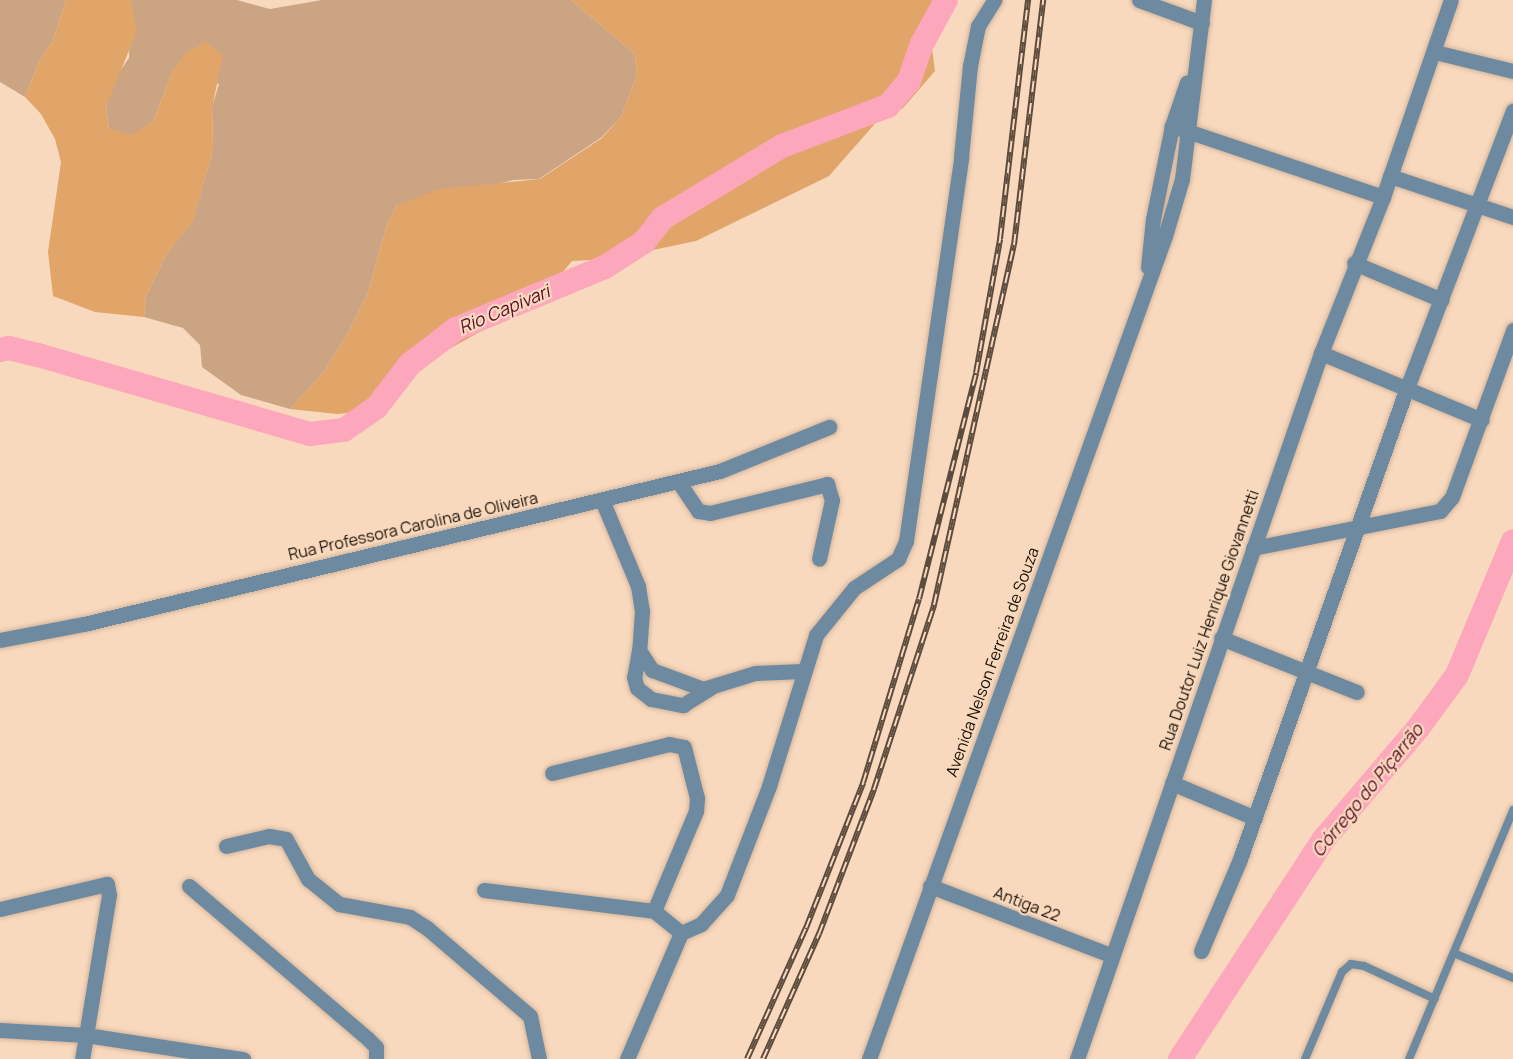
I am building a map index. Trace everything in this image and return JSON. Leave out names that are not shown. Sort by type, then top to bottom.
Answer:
[{"type":"street","points":[[627,1059],[681,933],[701,924],[727,895],[790,724],[802,671],[816,635],[854,588],[886,570],[898,559],[906,541],[961,157],[970,66],[978,26],[994,0]]},
{"type":"street","points":[[1139,0],[1202,23]]},
{"type":"street","name":"Avenida Nelson Ferreira de Souza","points":[[869,1059],[1182,179],[1190,133],[1192,86],[1202,40],[1204,0]]},
{"type":"street","name":"Rua Doutor Luiz Henrique Giovannetti","points":[[1077,1059],[1321,353],[1354,263],[1383,197],[1435,52],[1451,0]]},
{"type":"street","name":"Avenida Nelson Ferreira de Souza","points":[[1147,277],[1153,219],[1172,126],[1202,40]]},
{"type":"street","points":[[1435,52],[1513,71]]},
{"type":"street","points":[[1201,951],[1255,818],[1407,388],[1479,205],[1513,111]]},
{"type":"street","points":[[1172,126],[1383,197]]},
{"type":"street","points":[[1390,176],[1513,217]]},
{"type":"street","points":[[1354,263],[1442,300]]},
{"type":"street","points":[[1253,548],[1440,511],[1452,497],[1513,330]]},
{"type":"street","points":[[1321,353],[1482,420]]},
{"type":"street","name":"Rua Professora Carolina de Oliveira","points":[[0,640],[84,624],[720,471],[829,428]]},
{"type":"street","points":[[678,481],[698,512],[710,513],[827,484],[832,500],[819,559]]},
{"type":"street","points":[[602,500],[638,586],[642,611],[634,677],[637,688],[651,699],[683,705],[712,687],[755,673],[802,671]]},
{"type":"street","points":[[1221,638],[1357,692]]},
{"type":"street","points":[[639,650],[646,664],[662,675],[695,688],[712,687]]},
{"type":"street","points":[[552,773],[669,744],[684,747],[697,798],[696,811],[654,911]]},
{"type":"street","points":[[1172,783],[1255,818]]},
{"type":"street","points":[[226,846],[269,836],[286,839],[308,879],[339,904],[410,917],[427,928],[530,1016],[536,1028],[539,1059]]},
{"type":"street","points":[[0,909],[107,884],[109,895],[82,1059]]},
{"type":"street","points":[[189,886],[368,1038],[376,1047],[376,1059]]},
{"type":"street","name":"Antiga 22","points":[[930,886],[1112,955]]},
{"type":"street","points":[[484,890],[654,911],[681,933]]},
{"type":"street","points":[[0,1030],[86,1035],[243,1059]]},
{"type":"lane","points":[[1409,1059],[1456,954],[1513,810]]},
{"type":"lane","points":[[1456,954],[1513,978]]},
{"type":"lane","points":[[1305,1059],[1342,972],[1351,964],[1364,966],[1435,999]]},
{"type":"shaded area","points":[[0,0],[66,0],[53,41],[39,62],[25,97],[0,82]]},
{"type":"shaded area","points":[[66,0],[131,0],[137,31],[106,107],[109,129],[132,135],[154,120],[171,74],[185,53],[205,42],[223,55],[212,108],[213,150],[193,221],[166,255],[146,296],[144,317],[95,312],[53,296],[48,252],[61,162],[55,139],[41,114],[25,97],[39,62],[53,41]]},
{"type":"shaded area","points":[[131,0],[237,0],[270,9],[322,0],[571,0],[635,54],[637,75],[621,117],[602,137],[539,179],[514,180],[396,206],[387,225],[367,295],[348,333],[324,372],[290,409],[241,395],[202,367],[200,345],[183,328],[144,317],[146,296],[166,255],[193,220],[213,150],[212,107],[219,84],[171,74],[154,120],[132,136],[109,129],[106,107],[114,80],[129,58]]},
{"type":"shaded area","points":[[571,0],[942,0],[929,26],[935,71],[903,108],[879,119],[829,176],[696,241],[610,259],[572,261],[552,285],[527,299],[510,315],[424,363],[359,412],[337,414],[290,409],[324,372],[348,333],[367,295],[387,225],[396,206],[439,189],[540,179],[602,138],[621,117],[637,75],[635,54]]},
{"type":"waterway","name":"Rio Capivari","points":[[0,350],[9,348],[38,355],[310,434],[344,430],[376,408],[410,364],[456,329],[605,267],[644,242],[663,218],[782,146],[888,106],[909,81],[922,44],[946,0]]},
{"type":"waterway","name":"Córrego do Piçarrão","points":[[1180,1059],[1324,839],[1419,727],[1457,675],[1513,541]]},
{"type":"railway","points":[[747,1059],[806,928],[863,783],[919,599],[976,373],[1000,239],[1028,0]]},
{"type":"railway","points":[[763,1059],[819,934],[874,789],[934,605],[1014,245],[1043,0]]}]
